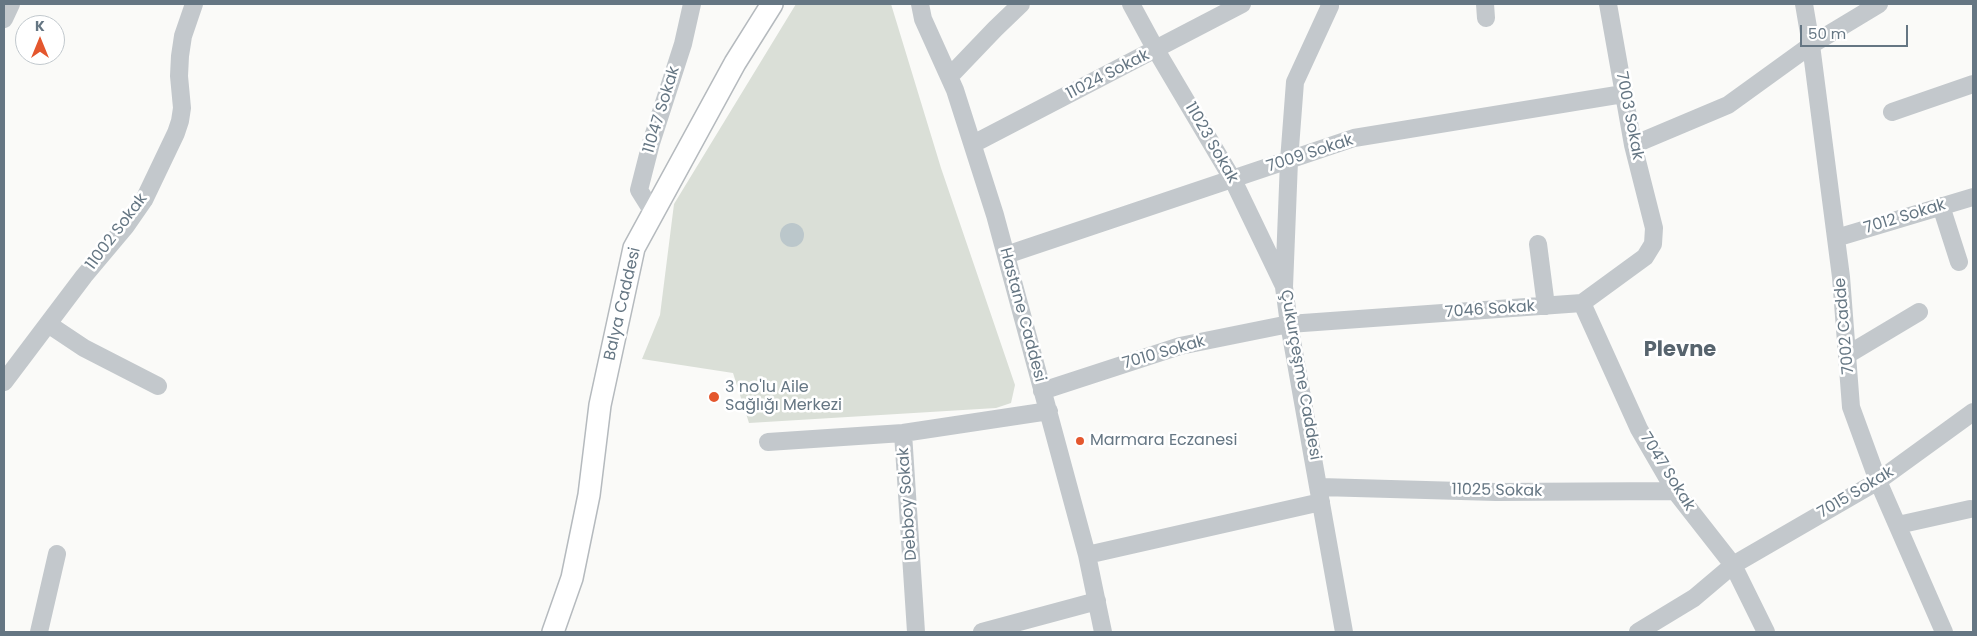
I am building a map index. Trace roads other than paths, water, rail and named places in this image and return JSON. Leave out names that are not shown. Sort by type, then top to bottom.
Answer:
[{"type":"main road","name":"Balya Caddesi","points":[[549,632],[572,578],[589,495],[600,405],[634,248],[735,63],[772,4]]},
{"type":"street","points":[[4,18],[11,4]]},
{"type":"street","name":"11002 Sokak","points":[[4,382],[84,276],[126,226],[144,200],[176,133],[182,108],[179,76],[181,49],[183,36],[194,4]]},
{"type":"street","name":"11047 Sokak","points":[[654,214],[640,190],[651,143],[683,44],[692,4]]},
{"type":"street","points":[[922,12],[934,4]]},
{"type":"street","points":[[950,76],[1021,4]]},
{"type":"street","name":"11023 Sokak","points":[[1131,4],[1233,180],[1284,287]]},
{"type":"street","name":"11024 Sokak","points":[[972,144],[1242,4]]},
{"type":"street","name":"Çukurçeşme Caddesi","points":[[1329,4],[1330,6],[1295,82],[1289,160],[1284,287],[1344,632]]},
{"type":"street","name":"7003 Sokak","points":[[1582,303],[1645,257],[1653,244],[1654,228],[1633,145],[1608,4]]},
{"type":"street","name":"7002 Cadde","points":[[1804,4],[1841,277],[1851,407],[1878,481],[1944,632]]},
{"type":"street","points":[[1633,145],[1728,105],[1811,45],[1879,4]]},
{"type":"street","name":"Hastane Caddesi","points":[[922,12],[950,76],[995,215],[1087,555],[1104,632]]},
{"type":"street","points":[[1892,112],[1973,84]]},
{"type":"street","name":"7009 Sokak","points":[[1006,255],[1354,138],[1624,94]]},
{"type":"street","name":"7012 Sokak","points":[[1836,238],[1973,197]]},
{"type":"street","points":[[1941,206],[1960,262]]},
{"type":"street","points":[[1538,244],[1546,306]]},
{"type":"street","name":"7046 Sokak","points":[[1289,324],[1582,303]]},
{"type":"street","name":"7047 Sokak","points":[[1582,303],[1639,429],[1675,490],[1732,565],[1766,632]]},
{"type":"street","points":[[1847,355],[1919,312]]},
{"type":"street","points":[[48,324],[84,348],[158,386]]},
{"type":"street","name":"7010 Sokak","points":[[1042,391],[1180,346],[1289,324]]},
{"type":"street","name":"Debboy Sokak","points":[[916,632],[903,433],[1049,411]]},
{"type":"street","name":"7015 Sokak","points":[[1638,632],[1694,598],[1732,565],[1878,481],[1973,412]]},
{"type":"street","points":[[768,442],[903,433]]},
{"type":"street","name":"11025 Sokak","points":[[1087,555],[1320,494],[1675,490]]},
{"type":"street","points":[[1898,525],[1970,509]]},
{"type":"street","points":[[39,632],[57,554]]},
{"type":"street","points":[[982,632],[1097,601]]},
{"type":"place","name":"3 no'lu Aile Sağlığı Merkezi","points":[[714,397]]},
{"type":"place","name":"Marmara Eczanesi","points":[[1080,441]]},
{"type":"district","name":"Plevne","points":[[1680,351]]}]
